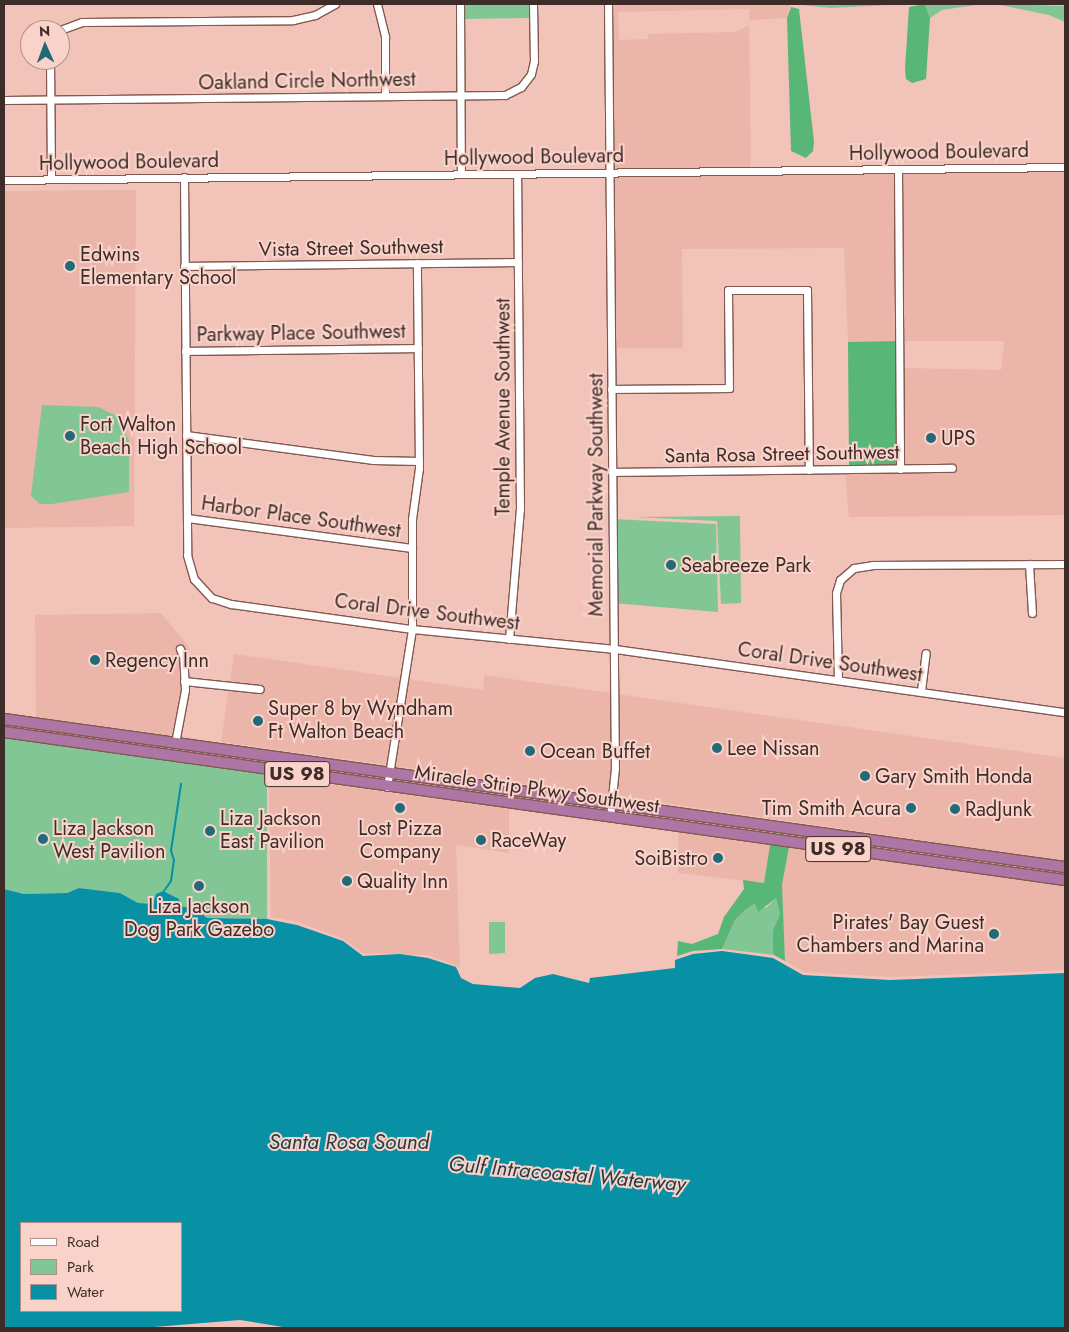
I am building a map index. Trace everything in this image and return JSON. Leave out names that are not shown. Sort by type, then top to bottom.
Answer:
[{"type":"highway","name":"Miracle Strip Pkwy Southwest","points":[[4,719],[1065,867]]},
{"type":"highway","name":"Miracle Strip Pkwy Southwest","points":[[4,732],[387,787],[1065,880]]},
{"type":"street","points":[[70,26],[82,22],[293,20],[315,15],[335,4]]},
{"type":"street","points":[[377,4],[385,37],[385,96]]},
{"type":"street","points":[[460,4],[461,174]]},
{"type":"street","name":"Oakland Circle Northwest","points":[[4,100],[505,95],[524,84],[534,61],[534,4]]},
{"type":"street","name":"Memorial Parkway Southwest","points":[[608,4],[613,649],[612,804],[610,817]]},
{"type":"street","points":[[50,70],[51,179]]},
{"type":"street","name":"Hollywood Boulevard","points":[[4,180],[1065,167]]},
{"type":"street","points":[[898,169],[900,469]]},
{"type":"street","name":"Temple Avenue Southwest","points":[[509,639],[520,509],[517,174]]},
{"type":"street","name":"Coral Drive Southwest","points":[[184,178],[187,518],[190,571],[201,589],[218,601],[412,629],[613,649],[1065,712]]},
{"type":"street","name":"Vista Street Southwest","points":[[184,266],[518,262]]},
{"type":"street","points":[[387,787],[412,629],[412,548],[419,461],[417,263]]},
{"type":"street","points":[[611,389],[729,388],[728,290],[807,290],[809,470]]},
{"type":"street","name":"Parkway Place Southwest","points":[[185,351],[418,348]]},
{"type":"street","points":[[186,434],[372,460],[419,461]]},
{"type":"street","name":"Santa Rosa Street Southwest","points":[[612,472],[952,468]]},
{"type":"street","name":"Harbor Place Southwest","points":[[187,518],[412,548]]},
{"type":"street","points":[[1029,564],[1032,613]]},
{"type":"street","points":[[838,680],[836,593],[840,580],[854,568],[1065,564]]},
{"type":"street","points":[[175,743],[184,681],[183,656],[180,649]]},
{"type":"street","points":[[921,691],[926,654]]},
{"type":"street","points":[[184,681],[260,689]]},
{"type":"shaded area","points":[[611,4],[790,4],[787,18],[749,20],[749,9],[618,12],[619,40],[648,39],[648,34],[736,32],[749,25],[751,168],[613,169]]},
{"type":"shaded area","points":[[1065,171],[1065,515],[849,517],[845,473],[955,471],[954,465],[903,465],[902,368],[1001,370],[1004,341],[902,341],[900,173]]},
{"type":"shaded area","points":[[895,173],[896,341],[848,342],[844,248],[682,249],[683,348],[614,348],[613,176]]},
{"type":"shaded area","points":[[136,190],[134,526],[4,528],[4,191]]},
{"type":"shaded area","points":[[161,613],[189,647],[186,661],[180,644],[176,648],[180,656],[181,692],[173,736],[36,717],[35,615]]},
{"type":"shaded area","points":[[234,654],[401,678],[388,765],[221,742],[229,688],[263,692],[263,686],[230,681]]},
{"type":"shaded area","points":[[484,675],[611,693],[611,796],[394,766],[407,679],[483,690]]},
{"type":"shaded area","points":[[617,694],[1065,758],[1065,861],[616,796]]},
{"type":"shaded area","points":[[269,776],[509,809],[509,853],[456,845],[460,967],[428,955],[363,953],[343,939],[298,922],[271,917]]},
{"type":"shaded area","points":[[678,832],[770,845],[764,883],[678,873]]},
{"type":"shaded area","points":[[789,847],[1065,886],[1065,970],[890,977],[804,972],[785,961],[782,885]]},
{"type":"green space","points":[[462,4],[530,4],[530,18],[462,19]]},
{"type":"green space","points":[[793,4],[909,4],[831,8]]},
{"type":"green space","points":[[925,4],[982,4],[942,10],[930,18]]},
{"type":"green space","points":[[925,4],[930,18],[926,79],[912,83],[906,79],[905,69],[909,7]]},
{"type":"green space","points":[[995,4],[1065,6],[1065,22],[1049,15]]},
{"type":"green space","points":[[791,7],[799,9],[814,142],[813,151],[806,158],[791,151],[787,18]]},
{"type":"green space","points":[[896,341],[897,465],[849,466],[848,342]]},
{"type":"green space","points":[[42,405],[98,407],[117,416],[129,440],[129,492],[52,504],[40,504],[31,496]]},
{"type":"green space","points":[[740,516],[741,603],[721,604],[717,521],[634,517]]},
{"type":"green space","name":"Seabreeze Park","points":[[612,519],[716,524],[718,612],[613,603]]},
{"type":"green space","points":[[5,733],[267,770],[267,919],[207,918],[196,909],[138,903],[120,893],[79,888],[67,893],[24,894],[5,889]]},
{"type":"green space","points":[[770,845],[789,847],[782,885],[785,961],[774,955],[773,950],[773,930],[780,914],[776,898],[758,912],[755,903],[746,909],[735,920],[722,949],[693,951],[677,956],[678,941],[692,944],[718,934],[724,917],[744,889],[743,880],[764,883]]},
{"type":"green space","points":[[776,898],[780,914],[773,930],[774,955],[722,949],[735,920],[746,909],[755,902],[766,908]]},
{"type":"green space","points":[[489,922],[505,922],[505,953],[489,954]]},
{"type":"water","name":"Santa Rosa Sound","points":[[79,888],[120,893],[138,903],[153,904],[156,894],[163,891],[179,899],[180,906],[196,909],[207,918],[267,919],[297,925],[343,941],[363,956],[400,954],[428,958],[456,967],[461,978],[473,984],[520,988],[535,978],[553,974],[589,983],[590,978],[675,968],[675,960],[693,954],[722,951],[773,958],[803,975],[890,980],[1065,973],[1065,1328],[289,1328],[240,1320],[142,1328],[4,1328],[4,889],[24,894],[67,893]]},
{"type":"waterway","points":[[164,891],[171,881],[174,860],[171,851],[181,784]]},
{"type":"place","name":"Edwins Elementary School","points":[[70,266]]},
{"type":"place","name":"Fort Walton Beach High School","points":[[70,436]]},
{"type":"place","name":"UPS","points":[[931,438]]},
{"type":"place","name":"Seabreeze Park","points":[[671,565]]},
{"type":"place","name":"Regency Inn","points":[[95,660]]},
{"type":"place","name":"Super 8 by Wyndham Ft Walton Beach","points":[[258,721]]},
{"type":"place","name":"Lee Nissan","points":[[717,748]]},
{"type":"place","name":"Ocean Buffet","points":[[530,751]]},
{"type":"place","name":"Gary Smith Honda","points":[[865,776]]},
{"type":"place","name":"Lost Pizza Company","points":[[400,808]]},
{"type":"place","name":"Tim Smith Acura","points":[[911,808]]},
{"type":"place","name":"RadJunk","points":[[955,809]]},
{"type":"place","name":"Liza Jackson East Pavilion","points":[[210,831]]},
{"type":"place","name":"Liza Jackson West Pavilion","points":[[43,839]]},
{"type":"place","name":"RaceWay","points":[[481,840]]},
{"type":"place","name":"SoiBistro","points":[[718,858]]},
{"type":"place","name":"Quality Inn","points":[[347,881]]},
{"type":"place","name":"Liza Jackson Dog Park Gazebo","points":[[199,886]]},
{"type":"place","name":"Pirates' Bay Guest Chambers and Marina","points":[[994,934]]},
{"type":"water label","name":"Gulf Intracoastal Waterway","points":[[567,1174]]}]
